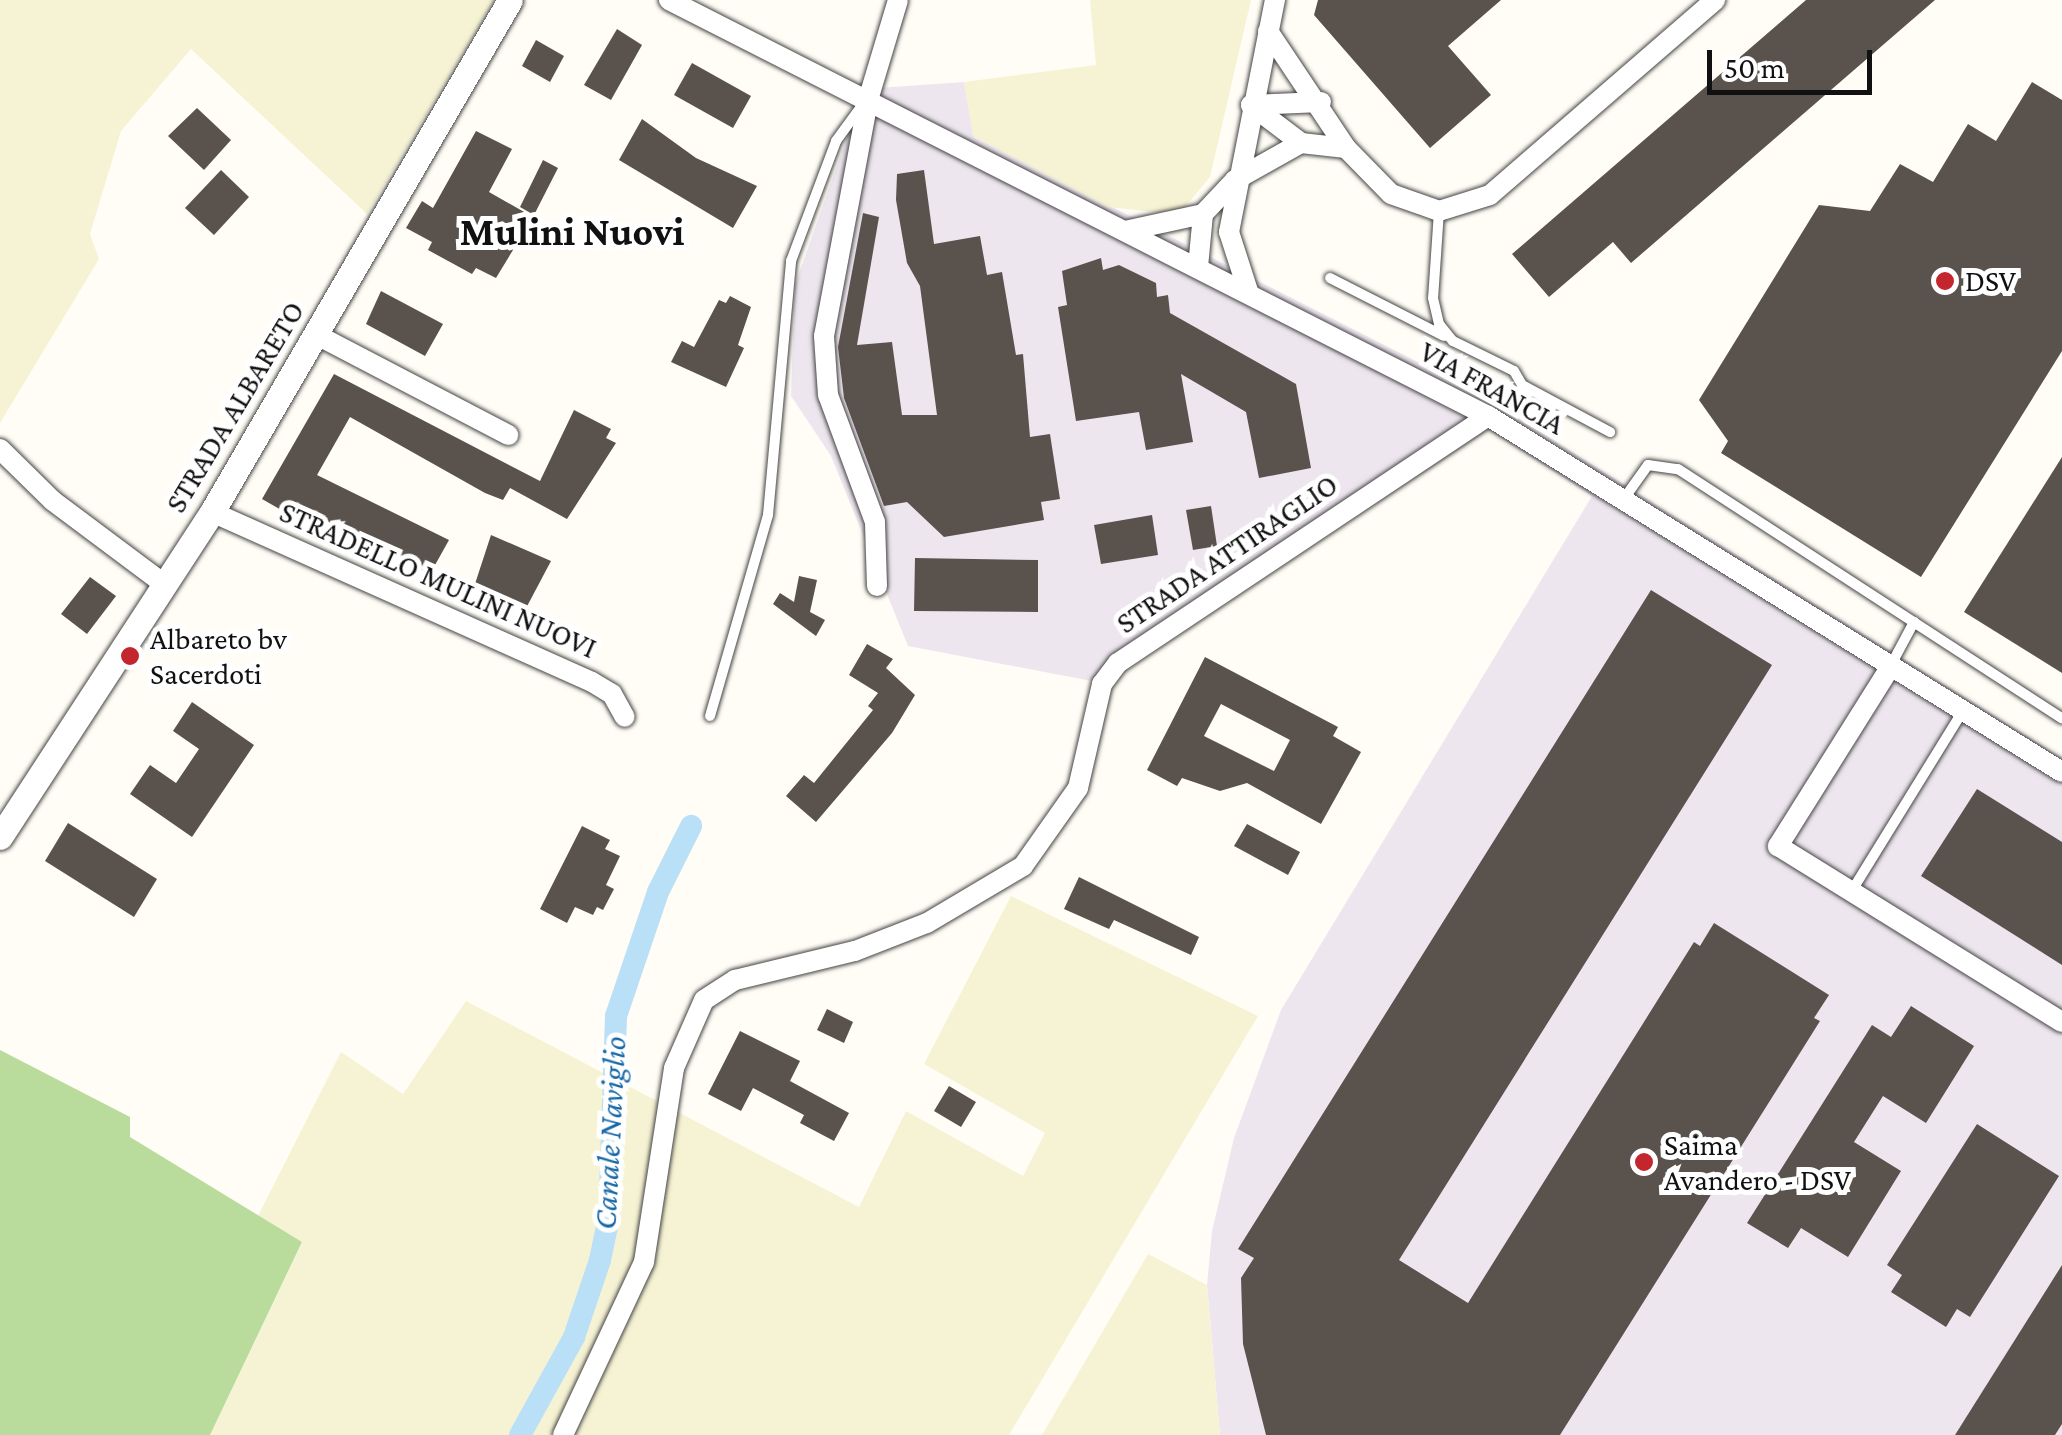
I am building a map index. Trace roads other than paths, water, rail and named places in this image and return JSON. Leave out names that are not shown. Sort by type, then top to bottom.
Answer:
[{"type":"street","name":"STRADA ALBARETO","points":[[0,838],[212,512],[510,0]]},
{"type":"street","name":"VIA FRANCIA","points":[[669,0],[1488,416],[2062,772]]},
{"type":"street","points":[[876,586],[875,522],[828,396],[824,357],[830,287],[868,100],[898,0]]},
{"type":"street","points":[[1249,294],[1229,232],[1235,180],[1274,0]]},
{"type":"street","points":[[1268,31],[1322,102],[1346,148],[1391,194],[1439,212],[1490,195],[1715,0]]},
{"type":"street","points":[[1251,105],[1322,102]]},
{"type":"street","points":[[1251,105],[1300,144],[1346,148]]},
{"type":"street","points":[[1125,230],[1203,214],[1235,180],[1300,144]]},
{"type":"street","points":[[1198,268],[1203,214]]},
{"type":"street","points":[[1198,268],[1229,232]]},
{"type":"street","points":[[317,335],[508,435]]},
{"type":"street","name":"STRADA ATTIRAGLIO","points":[[563,1435],[644,1262],[674,1068],[704,1000],[735,980],[855,951],[926,923],[1023,866],[1078,788],[1102,684],[1118,664],[1488,416]]},
{"type":"street","points":[[0,449],[53,501],[164,584]]},
{"type":"street","name":"STRADELLO MULINI NUOVI","points":[[212,512],[592,682],[612,694],[624,717]]},
{"type":"street","points":[[1891,666],[1778,846],[2062,1022]]},
{"type":"lane","points":[[710,716],[768,515],[792,262],[836,140],[868,100]]},
{"type":"lane","points":[[1439,212],[1434,310],[1454,341]]},
{"type":"lane","points":[[1330,278],[1454,341],[1610,432]]},
{"type":"lane","points":[[1623,500],[1648,465],[1678,470],[2062,718]]},
{"type":"lane","points":[[1891,666],[1914,622]]},
{"type":"lane","points":[[1851,892],[1963,711]]},
{"type":"waterway","name":"Canale Naviglio","points":[[520,1435],[574,1337],[600,1260],[609,1217],[616,1016],[658,892],[691,826]]},
{"type":"place","name":"DSV","points":[[1945,281]]},
{"type":"place","name":"Albareto bv Sacerdoti","points":[[130,656]]},
{"type":"place","name":"Saima Avandero - DSV","points":[[1644,1162]]},
{"type":"district","name":"Mulini Nuovi","points":[[572,232]]}]
